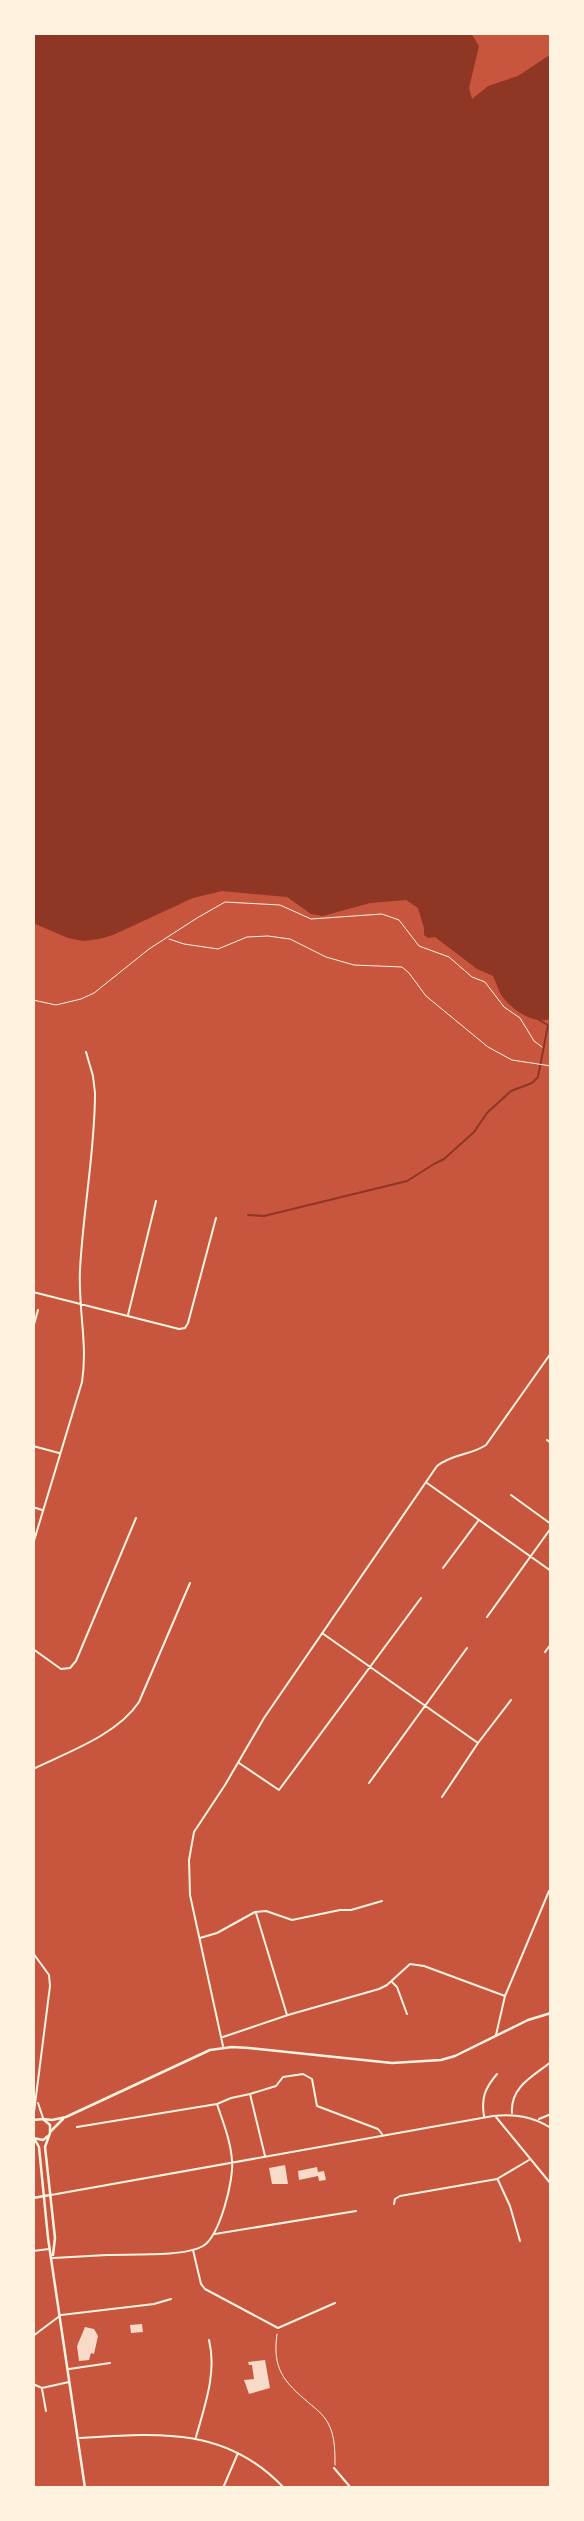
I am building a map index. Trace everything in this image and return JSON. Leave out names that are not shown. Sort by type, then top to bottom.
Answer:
[{"type":"street","points":[[33,1544],[82,1382],[86,1359],[79,1303],[80,1268],[95,1110],[93,1076],[86,1052]]},
{"type":"street","points":[[128,1316],[156,1201]]},
{"type":"street","points":[[33,1292],[179,1329],[185,1328],[216,1218]]},
{"type":"street","points":[[33,1328],[38,1310]]},
{"type":"street","points":[[223,2047],[190,1895],[189,1860],[194,1832],[248,1742],[321,1632],[437,1466],[449,1457],[477,1451],[486,1445],[551,1353]]},
{"type":"street","points":[[547,1440],[551,1443]]},
{"type":"street","points":[[33,1446],[60,1453]]},
{"type":"street","points":[[426,1482],[551,1571]]},
{"type":"street","points":[[487,1618],[551,1526],[511,1495]]},
{"type":"street","points":[[33,1507],[43,1510]]},
{"type":"street","points":[[33,1648],[61,1670],[66,1670],[76,1661],[136,1518]]},
{"type":"street","points":[[443,1567],[479,1520]]},
{"type":"street","points":[[33,1769],[113,1728],[130,1715],[139,1702],[190,1583]]},
{"type":"street","points":[[238,1762],[279,1790],[421,1598]]},
{"type":"street","points":[[321,1632],[478,1743]]},
{"type":"street","points":[[545,1652],[551,1644]]},
{"type":"street","points":[[369,1783],[467,1647]]},
{"type":"street","points":[[442,1797],[511,1700]]},
{"type":"street","points":[[496,2036],[505,1996],[549,1891]]},
{"type":"street","points":[[199,1938],[217,1933],[255,1912],[266,1911],[292,1920],[351,1910],[382,1901]]},
{"type":"street","points":[[255,1912],[288,2015]]},
{"type":"street","points":[[33,1953],[49,1975],[50,1986],[33,2120],[66,2117]]},
{"type":"street","points":[[222,2038],[288,2015],[379,1989],[410,1964],[424,1966],[505,1996]]},
{"type":"street","points":[[391,1981],[397,1987],[407,2014]]},
{"type":"street","points":[[85,2488],[53,2258],[45,2150],[54,2126],[66,2117],[210,2050],[223,2047],[392,2063],[418,2062],[455,2056],[528,2020],[551,2013]]},
{"type":"street","points":[[512,2114],[511,2104],[516,2090],[551,2062]]},
{"type":"street","points":[[77,2127],[217,2104],[276,2086],[284,2077],[303,2074],[312,2080],[317,2106],[378,2129],[382,2135]]},
{"type":"street","points":[[485,2117],[482,2102],[485,2091],[497,2074]]},
{"type":"street","points":[[250,2094],[265,2157]]},
{"type":"street","points":[[34,2139],[43,2140],[50,2133],[50,2125],[43,2119],[37,2102]]},
{"type":"street","points":[[53,2258],[162,2254],[206,2244],[222,2216],[233,2163],[217,2104]]},
{"type":"street","points":[[33,2198],[495,2115],[512,2114],[538,2119],[551,2127]]},
{"type":"street","points":[[538,2119],[551,2114]]},
{"type":"street","points":[[495,2115],[551,2184]]},
{"type":"street","points":[[34,2139],[39,2147],[43,2196],[53,2249]]},
{"type":"street","points":[[394,2204],[394,2199],[400,2196],[497,2179],[529,2160]]},
{"type":"street","points":[[497,2179],[510,2206],[520,2241]]},
{"type":"street","points":[[214,2234],[356,2211]]},
{"type":"street","points":[[33,2251],[53,2249]]},
{"type":"street","points":[[193,2249],[201,2284],[205,2289],[278,2328],[335,2303]]},
{"type":"street","points":[[33,2336],[61,2315],[171,2300]]},
{"type":"street","points":[[196,2438],[212,2370],[209,2340]]},
{"type":"street","points":[[68,2370],[110,2363]]},
{"type":"street","points":[[33,2384],[42,2388],[70,2382]]},
{"type":"street","points":[[42,2388],[46,2412]]},
{"type":"street","points":[[78,2438],[168,2434],[196,2438],[239,2453],[265,2470],[284,2488]]},
{"type":"street","points":[[223,2488],[239,2453]]},
{"type":"street","points":[[334,2468],[351,2488]]},
{"type":"path","points":[[33,1000],[56,1005],[94,993],[149,949],[225,902],[280,905],[312,919],[383,914],[392,916],[407,928],[419,946],[449,957],[472,977],[485,982],[504,1007],[520,1018],[534,1041],[542,1048]]},
{"type":"path","points":[[167,939],[218,948],[247,937],[268,936],[290,939],[326,957],[354,965],[402,967],[426,996],[488,1047],[512,1060],[551,1066]]},
{"type":"path","points":[[278,2328],[276,2354],[282,2378],[321,2413],[328,2423],[336,2451],[334,2468]]},
{"type":"shaded area","points":[[33,33],[471,33],[479,46],[469,88],[472,99],[488,86],[518,76],[551,54],[551,1019],[538,1020],[517,1011],[502,996],[493,976],[477,969],[435,937],[428,938],[424,935],[418,908],[406,900],[370,903],[323,916],[311,914],[287,897],[222,891],[193,898],[113,935],[83,941],[68,938],[33,923]]},
{"type":"building","points":[[285,2165],[288,2184],[272,2184],[269,2168]]},
{"type":"building","points":[[317,2167],[318,2172],[324,2171],[326,2180],[319,2181],[318,2176],[299,2180],[298,2171]]},
{"type":"building","points":[[142,2324],[143,2332],[131,2333],[130,2325]]},
{"type":"building","points":[[85,2327],[94,2329],[98,2336],[94,2354],[91,2353],[89,2360],[79,2361],[77,2346]]},
{"type":"building","points":[[265,2360],[270,2388],[249,2394],[244,2380],[254,2379],[252,2365],[248,2362]]},
{"type":"waterway","points":[[248,1215],[264,1216],[407,1181],[444,1159],[474,1132],[487,1113],[511,1091],[532,1083],[538,1077],[548,1025],[539,1020]]}]
